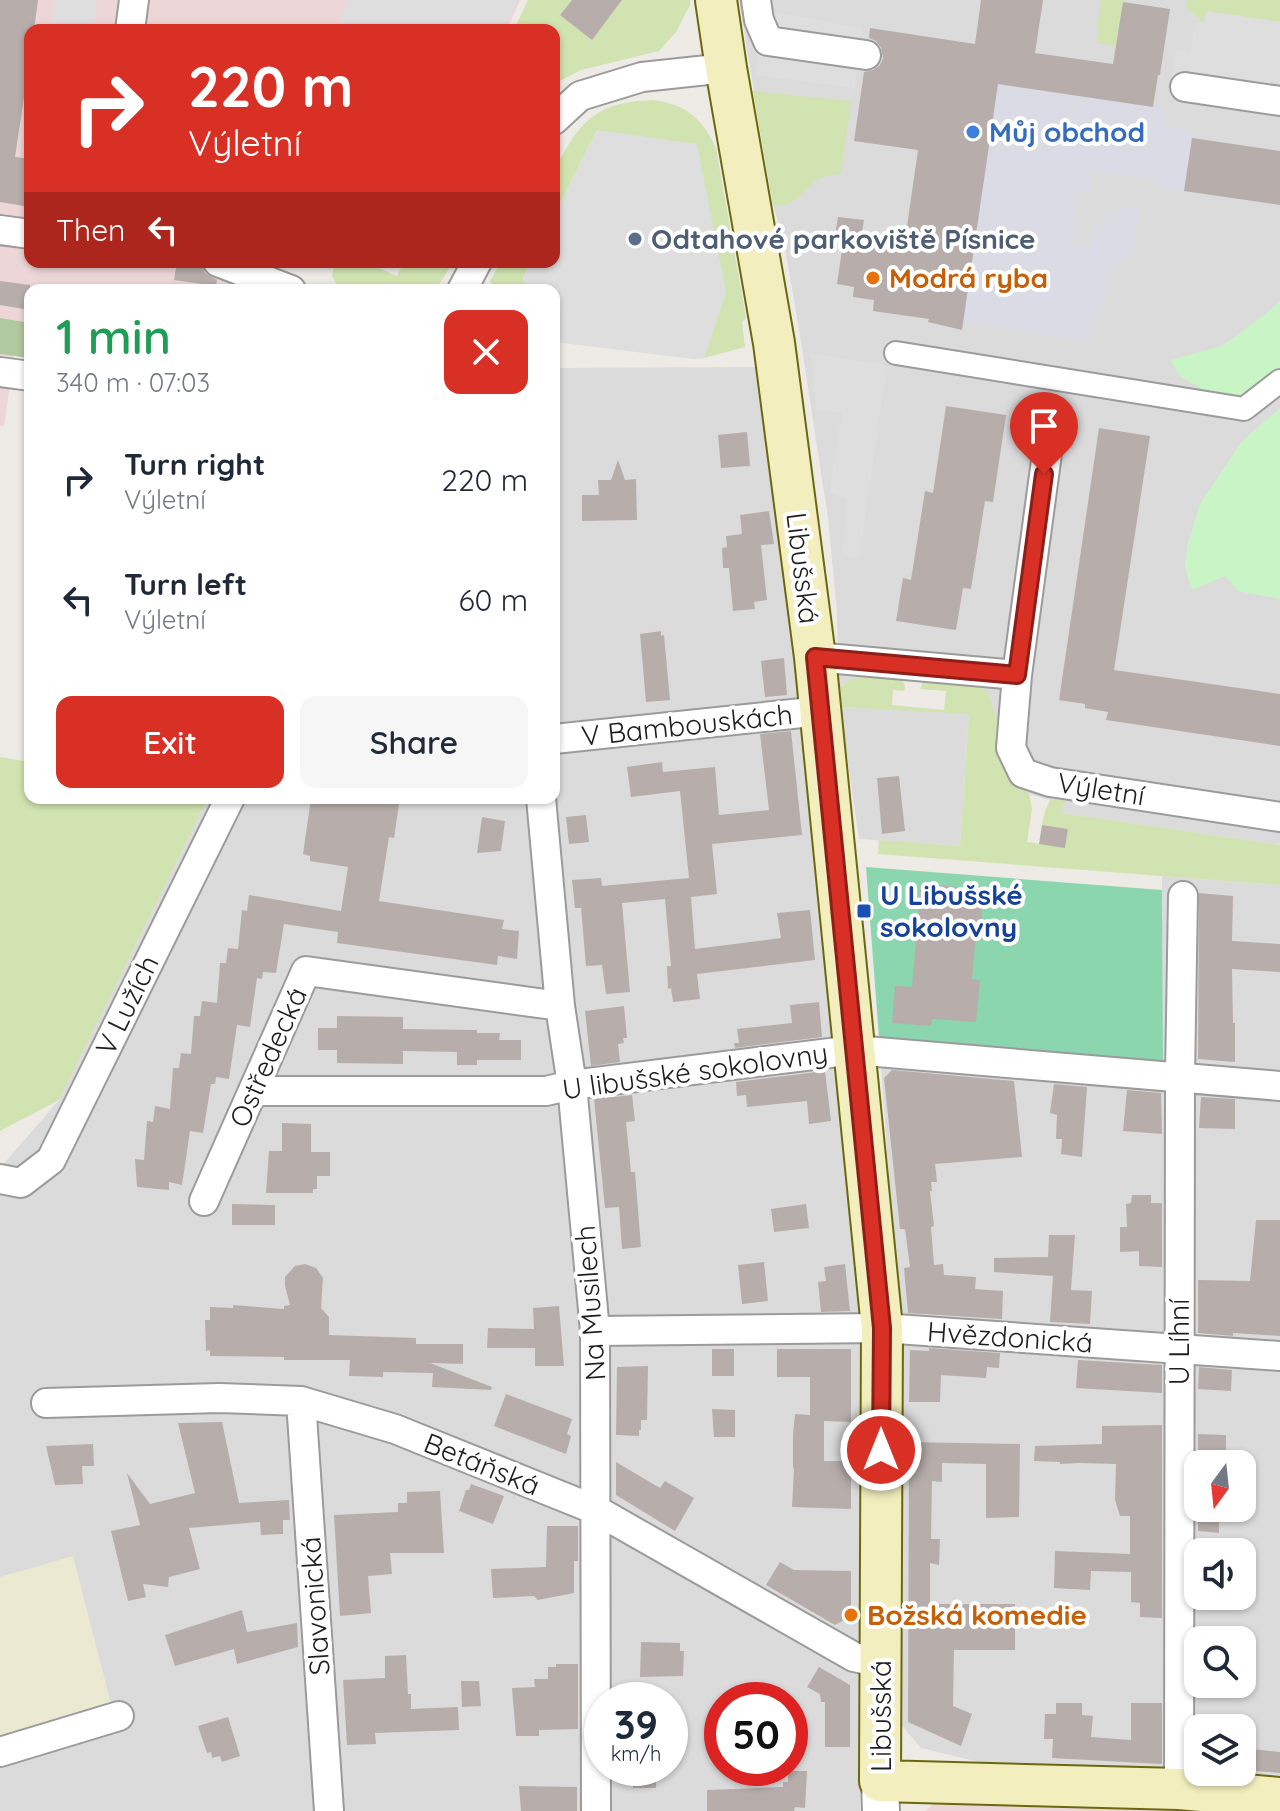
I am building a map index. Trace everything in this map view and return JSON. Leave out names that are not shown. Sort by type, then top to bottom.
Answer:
[{"type":"main road","name":"Libušská","points":[[716,0],[774,343],[815,657],[882,1328],[880,1796]]},
{"type":"main road","points":[[880,1796],[1179,1789],[1280,1798]]},
{"type":"street","points":[[131,24],[134,0]]},
{"type":"street","points":[[756,0],[759,20],[768,41],[866,55]]},
{"type":"street","points":[[560,114],[580,96],[642,77],[726,68]]},
{"type":"street","points":[[1185,87],[1280,101]]},
{"type":"street","points":[[0,230],[24,233]]},
{"type":"street","points":[[234,268],[275,284]]},
{"type":"street","points":[[896,353],[1244,409],[1280,381]]},
{"type":"street","points":[[0,372],[24,375]]},
{"type":"street","name":"Výletní","points":[[1048,446],[1017,675],[1011,748],[1023,773],[1050,782],[1280,817]]},
{"type":"street","points":[[815,657],[1017,675]]},
{"type":"street","name":"V Bambouskách","points":[[560,738],[821,711]]},
{"type":"street","name":"V Lužích","points":[[0,1179],[21,1183],[51,1160],[227,804]]},
{"type":"street","name":"Na Musilech","points":[[542,804],[595,1331],[596,1811]]},
{"type":"street","name":"U Líhní","points":[[1179,1789],[1183,896]]},
{"type":"street","name":"Ostředecká","points":[[204,1201],[306,971],[560,1006]]},
{"type":"street","name":"U libušské sokolovny","points":[[253,1091],[546,1091],[572,1085],[854,1050],[1280,1086]]},
{"type":"street","name":"Hvězdonická","points":[[595,1331],[882,1328],[1280,1356]]},
{"type":"street","name":"Betáňská","points":[[46,1403],[219,1398],[301,1401],[395,1429],[596,1510],[854,1657],[881,1663]]},
{"type":"street","name":"Slavonická","points":[[301,1401],[329,1811]]},
{"type":"street","points":[[0,1752],[119,1716]]},
{"type":"shaded area","points":[[0,0],[520,0],[510,24],[24,24],[24,268],[235,268],[233,284],[24,284],[24,324],[19,324],[4,426],[0,426]]},
{"type":"shaded area","points":[[55,0],[97,0],[94,24],[52,24]]},
{"type":"shaded area","points":[[349,0],[517,0],[506,24],[338,24]]},
{"type":"shaded area","points":[[739,0],[1280,0],[1280,845],[1061,813],[1064,796],[1050,800],[1029,794],[1010,775],[1001,757],[998,720],[970,683],[872,674],[848,680],[838,689],[837,611],[828,518],[799,329],[783,237],[773,205]]},
{"type":"shaded area","points":[[766,11],[863,28],[854,88],[755,75]]},
{"type":"shaded area","points":[[1206,11],[1280,22],[1280,114],[1168,97],[1176,49],[1190,52],[1196,22],[1204,22]]},
{"type":"shaded area","points":[[998,84],[1165,109],[1164,126],[1193,131],[1184,191],[1154,187],[1154,180],[1091,171],[1088,192],[1078,192],[1071,246],[1091,247],[1094,226],[1104,227],[1106,216],[1118,217],[1120,206],[1138,208],[1131,258],[1109,269],[1107,296],[1095,315],[1090,342],[963,321]]},
{"type":"shaded area","name":"Odtahové parkoviště Písnice","points":[[597,130],[697,144],[726,292],[704,358],[560,343],[560,284],[526,284],[523,278],[528,268],[560,268],[560,204]]},
{"type":"shaded area","points":[[811,353],[887,365],[859,558],[843,556],[846,498],[829,493],[842,413],[816,410]]},
{"type":"shaded area","points":[[761,367],[839,1040],[861,1315],[860,1811],[0,1811],[0,1168],[59,1100],[205,804],[560,804],[560,368]]},
{"type":"shaded area","points":[[840,707],[969,713],[960,846],[859,839]]},
{"type":"shaded area","points":[[1162,876],[1280,885],[1280,1781],[1256,1779],[1256,1714],[1184,1714],[1184,1772],[979,1762],[921,1748],[898,1721],[899,1319],[879,1037],[1163,1062]]},
{"type":"shaded area","points":[[73,1556],[118,1731],[0,1766],[0,1577]]},
{"type":"shaded area","points":[[988,1794],[1171,1803],[1173,1811],[925,1811],[934,1803]]},
{"type":"green space","points":[[528,0],[572,0],[560,15],[592,39],[622,0],[690,0],[676,32],[659,51],[581,70],[560,81],[560,24],[517,24]]},
{"type":"green space","points":[[1101,0],[1125,0],[1116,46],[1097,43]]},
{"type":"green space","points":[[1187,0],[1280,0],[1280,22],[1206,11],[1204,22],[1186,8]]},
{"type":"green space","points":[[753,91],[851,101],[841,173],[816,181],[786,205],[773,205]]},
{"type":"green space","points":[[653,100],[684,109],[699,121],[716,148],[746,318],[742,322],[745,347],[704,358],[726,292],[597,130],[560,204],[560,160],[574,136],[592,117],[624,103]]},
{"type":"green space","points":[[334,268],[378,268],[397,276],[401,268],[449,268],[440,284],[337,284],[332,276]]},
{"type":"green space","points":[[498,268],[528,268],[523,278],[526,284],[492,284],[490,281]]},
{"type":"green space","points":[[1280,301],[1280,369],[1242,397],[1210,393],[1180,376],[1170,360],[1222,346]]},
{"type":"green space","points":[[0,318],[24,322],[24,357],[0,354]]},
{"type":"green space","points":[[1280,408],[1280,599],[1238,591],[1225,576],[1192,590],[1185,568],[1187,546],[1200,504],[1242,441]]},
{"type":"green space","points":[[872,674],[901,676],[904,691],[893,690],[892,705],[944,710],[946,691],[920,689],[926,679],[970,683],[987,691],[998,720],[1001,757],[1010,775],[1029,794],[1032,809],[1027,842],[1065,847],[1068,829],[1042,825],[1050,800],[1064,796],[1062,813],[1280,845],[1280,885],[878,854],[879,840],[960,846],[969,714],[840,707],[838,689],[848,680]]},
{"type":"green space","points":[[0,757],[24,761],[24,804],[205,804],[59,1100],[0,1131]]},
{"type":"green space","points":[[866,867],[1162,890],[1163,1062],[879,1037]]},
{"type":"building","points":[[0,0],[38,0],[35,24],[24,24],[24,97],[15,157],[24,158],[24,206],[0,202]]},
{"type":"building","points":[[572,0],[622,0],[592,40],[560,15]]},
{"type":"building","points":[[981,0],[1043,0],[1035,53],[1113,64],[1123,2],[1170,9],[1153,107],[998,84],[962,330],[928,322],[929,319],[873,311],[874,300],[853,297],[854,287],[837,284],[844,236],[835,235],[838,217],[864,220],[861,238],[855,238],[904,247],[918,150],[854,141],[864,72],[880,65],[883,58],[881,48],[869,38],[870,28],[975,44]]},
{"type":"building","points":[[1192,138],[1280,151],[1280,205],[1184,191]]},
{"type":"building","points":[[176,268],[203,268],[205,273],[217,280],[216,284],[202,284],[174,280]]},
{"type":"building","points":[[0,281],[24,284],[24,309],[0,305]]},
{"type":"building","points":[[946,406],[1006,415],[993,502],[985,501],[971,589],[963,588],[956,630],[896,621],[903,578],[911,580],[925,491],[933,493]]},
{"type":"building","points":[[1099,428],[1150,436],[1114,670],[1280,694],[1280,746],[1106,720],[1108,712],[1059,700]]},
{"type":"building","points":[[747,432],[750,466],[721,468],[718,435]]},
{"type":"building","points":[[618,460],[625,480],[636,479],[637,520],[582,521],[582,495],[599,495],[598,480],[611,480]]},
{"type":"building","points":[[769,511],[774,544],[761,545],[767,600],[754,602],[755,609],[733,611],[729,568],[723,568],[722,548],[727,547],[726,536],[742,534],[740,515]]},
{"type":"building","points":[[661,631],[661,636],[664,635],[670,700],[646,702],[640,634]]},
{"type":"building","points":[[784,658],[787,695],[765,697],[761,661]]},
{"type":"building","points":[[791,731],[802,835],[712,844],[717,894],[691,897],[695,949],[781,938],[777,913],[810,910],[815,960],[697,974],[700,999],[673,1002],[671,988],[668,989],[667,966],[671,966],[665,899],[622,903],[630,992],[606,994],[602,965],[586,966],[581,908],[575,908],[572,880],[601,878],[602,886],[689,878],[680,791],[631,797],[627,767],[662,762],[663,772],[715,767],[719,815],[769,810],[760,734]]},
{"type":"building","points":[[899,776],[905,831],[882,834],[877,778]]},
{"type":"building","points":[[310,804],[399,804],[394,838],[389,837],[379,901],[504,920],[502,929],[519,931],[517,959],[498,956],[497,965],[337,943],[338,932],[284,924],[276,973],[263,972],[262,979],[257,978],[250,1027],[237,1025],[229,1079],[216,1077],[215,1084],[211,1084],[203,1133],[190,1131],[182,1185],[169,1182],[169,1190],[137,1187],[135,1159],[144,1160],[147,1121],[153,1122],[155,1106],[170,1109],[173,1068],[179,1068],[181,1053],[191,1054],[194,1016],[200,1016],[202,1001],[217,1003],[220,963],[226,963],[228,948],[238,949],[242,910],[247,911],[249,895],[341,911],[348,867],[310,861],[310,856],[303,854]]},
{"type":"building","points":[[586,815],[589,842],[569,844],[566,817]]},
{"type":"building","points":[[482,817],[505,821],[501,851],[477,853]]},
{"type":"building","points":[[1042,825],[1068,829],[1065,848],[1039,844]]},
{"type":"building","points":[[921,883],[965,888],[964,906],[982,907],[981,935],[976,934],[972,979],[980,980],[976,1022],[932,1019],[931,1026],[892,1023],[895,986],[912,987]]},
{"type":"building","points":[[1199,893],[1233,896],[1232,941],[1280,944],[1280,972],[1232,969],[1235,1062],[1198,1059]]},
{"type":"building","points":[[819,1002],[822,1037],[735,1048],[734,1043],[739,1043],[737,1029],[792,1023],[790,1005]]},
{"type":"building","points":[[624,1006],[627,1038],[623,1038],[624,1043],[618,1044],[620,1062],[591,1066],[585,1011]]},
{"type":"building","points":[[337,1016],[403,1017],[403,1029],[500,1033],[499,1040],[521,1040],[521,1060],[477,1060],[477,1065],[457,1065],[457,1052],[403,1051],[403,1064],[337,1063],[337,1050],[318,1050],[318,1028],[337,1028]]},
{"type":"building","points":[[892,1070],[1014,1081],[1022,1157],[935,1164],[937,1182],[931,1182],[930,1191],[934,1265],[943,1264],[944,1275],[976,1277],[975,1289],[1003,1291],[1002,1319],[908,1313],[904,1268],[910,1267],[905,1229],[900,1229],[884,1078]]},
{"type":"building","points":[[825,1071],[831,1121],[809,1124],[807,1101],[747,1107],[746,1095],[737,1096],[736,1082]]},
{"type":"building","points":[[1054,1084],[1087,1087],[1082,1157],[1061,1154],[1062,1139],[1056,1139],[1057,1115],[1050,1113]]},
{"type":"building","points":[[1127,1090],[1161,1093],[1162,1134],[1123,1131]]},
{"type":"building","points":[[632,1095],[635,1121],[626,1122],[631,1172],[635,1172],[641,1247],[622,1249],[619,1207],[605,1208],[594,1099]]},
{"type":"building","points":[[1201,1097],[1235,1099],[1235,1129],[1199,1128]]},
{"type":"building","points":[[282,1123],[311,1124],[311,1152],[330,1152],[330,1176],[317,1176],[317,1189],[313,1189],[313,1193],[266,1193],[269,1151],[282,1151]]},
{"type":"building","points":[[1132,1195],[1151,1195],[1151,1203],[1162,1203],[1162,1267],[1139,1266],[1139,1251],[1120,1252],[1120,1227],[1127,1227],[1126,1204],[1131,1203]]},
{"type":"building","points":[[232,1204],[275,1205],[275,1225],[232,1225]]},
{"type":"building","points":[[806,1204],[809,1228],[774,1232],[771,1209]]},
{"type":"building","points":[[1256,1220],[1280,1220],[1280,1336],[1198,1333],[1198,1280],[1250,1281]]},
{"type":"building","points":[[1049,1235],[1075,1235],[1071,1290],[1092,1291],[1090,1324],[1050,1322],[1053,1276],[994,1272],[994,1258],[1048,1257]]},
{"type":"building","points":[[764,1262],[768,1301],[742,1304],[738,1265]]},
{"type":"building","points":[[305,1264],[316,1268],[323,1278],[321,1308],[329,1317],[329,1335],[416,1338],[416,1344],[463,1344],[463,1364],[430,1363],[492,1387],[491,1390],[432,1387],[433,1373],[383,1372],[383,1377],[349,1376],[350,1360],[210,1356],[210,1350],[206,1351],[205,1320],[210,1320],[210,1307],[233,1308],[233,1305],[284,1309],[284,1306],[290,1305],[285,1277],[295,1266]]},
{"type":"building","points":[[845,1264],[850,1311],[821,1312],[818,1282],[826,1281],[824,1267]]},
{"type":"building","points":[[559,1306],[564,1366],[535,1366],[535,1348],[487,1348],[488,1328],[534,1329],[533,1308]]},
{"type":"building","points":[[929,1348],[1000,1353],[999,1368],[987,1367],[986,1378],[941,1375],[940,1402],[909,1402],[910,1350],[929,1351]]},
{"type":"building","points":[[712,1349],[734,1349],[734,1376],[712,1376]]},
{"type":"building","points":[[777,1349],[851,1349],[851,1422],[824,1421],[824,1461],[851,1461],[851,1509],[792,1507],[795,1414],[810,1415],[810,1377],[777,1377]]},
{"type":"building","points":[[1078,1360],[1162,1365],[1162,1393],[1076,1388]]},
{"type":"building","points":[[648,1366],[647,1420],[641,1420],[639,1436],[616,1435],[617,1367]]},
{"type":"building","points":[[1199,1367],[1232,1370],[1231,1391],[1198,1389]]},
{"type":"building","points":[[506,1394],[572,1419],[566,1454],[494,1426]]},
{"type":"building","points":[[712,1409],[735,1410],[735,1437],[714,1437]]},
{"type":"building","points":[[222,1422],[239,1503],[289,1500],[290,1520],[283,1520],[283,1534],[261,1535],[260,1522],[189,1528],[200,1569],[169,1577],[168,1587],[143,1584],[146,1597],[128,1601],[111,1531],[140,1525],[127,1473],[150,1504],[195,1493],[178,1423]]},
{"type":"building","points":[[1162,1425],[1162,1618],[1140,1617],[1140,1603],[1131,1602],[1131,1572],[1091,1571],[1090,1590],[1054,1588],[1055,1551],[1130,1554],[1130,1516],[1120,1516],[1115,1500],[1116,1464],[1034,1461],[1035,1446],[1102,1444],[1102,1426]]},
{"type":"building","points":[[1198,1434],[1226,1435],[1226,1450],[1198,1450]]},
{"type":"building","points":[[909,1442],[1020,1444],[1019,1517],[986,1518],[986,1464],[942,1463],[942,1482],[932,1481],[931,1539],[940,1539],[939,1565],[930,1563],[930,1604],[1015,1604],[1015,1650],[954,1650],[953,1706],[972,1714],[961,1746],[908,1722]]},
{"type":"building","points":[[93,1444],[94,1466],[82,1466],[83,1484],[55,1485],[46,1446]]},
{"type":"building","points":[[616,1462],[660,1488],[665,1481],[694,1498],[675,1531],[616,1495]]},
{"type":"building","points":[[471,1484],[504,1496],[493,1524],[459,1511]]},
{"type":"building","points":[[440,1491],[444,1553],[390,1553],[392,1574],[368,1576],[371,1613],[340,1616],[334,1515],[398,1512],[398,1503],[407,1503],[407,1492]]},
{"type":"building","points":[[1198,1522],[1219,1522],[1219,1533],[1198,1531]]},
{"type":"building","points":[[547,1526],[578,1526],[574,1593],[538,1600],[534,1596],[493,1598],[491,1569],[546,1567]]},
{"type":"building","points":[[780,1562],[794,1570],[851,1571],[851,1616],[835,1625],[766,1585]]},
{"type":"building","points":[[242,1610],[247,1632],[297,1623],[298,1647],[237,1664],[234,1649],[175,1666],[165,1635]]},
{"type":"building","points":[[641,1642],[680,1643],[680,1651],[684,1651],[683,1676],[640,1677]]},
{"type":"building","points":[[406,1655],[411,1709],[458,1707],[459,1730],[375,1733],[376,1744],[347,1745],[343,1680],[385,1678],[385,1656]]},
{"type":"building","points":[[556,1664],[578,1664],[578,1729],[539,1730],[539,1736],[516,1736],[512,1688],[535,1687],[534,1679],[548,1679],[548,1667],[556,1667]]},
{"type":"building","points":[[819,1667],[850,1685],[850,1747],[825,1747],[825,1702],[821,1702],[820,1694],[808,1685]]},
{"type":"building","points":[[461,1681],[479,1681],[481,1706],[462,1707]]},
{"type":"building","points":[[1056,1703],[1082,1703],[1082,1715],[1093,1716],[1091,1737],[1131,1740],[1131,1703],[1162,1703],[1162,1763],[1052,1758],[1053,1739],[1044,1739],[1045,1714],[1056,1714]]},
{"type":"building","points":[[228,1717],[240,1756],[222,1762],[220,1756],[212,1758],[211,1752],[207,1753],[198,1726]]},
{"type":"building","points":[[1256,1749],[1280,1752],[1280,1773],[1256,1771]]},
{"type":"building","points":[[519,1786],[577,1787],[577,1811],[521,1811]]},
{"type":"building","points":[[633,1786],[656,1786],[656,1788]]},
{"type":"building","points":[[806,1786],[805,1808],[795,1807],[794,1811],[707,1811],[707,1790]]},
{"type":"place","name":"Můj obchod","points":[[973,132]]},
{"type":"place","name":"Odtahové parkoviště Písnice","points":[[635,239]]},
{"type":"place","name":"Modrá ryba","points":[[873,278]]},
{"type":"place","name":"U Libušské sokolovny","points":[[864,911]]},
{"type":"place","name":"Božská komedie","points":[[851,1615]]},
{"type":"route","points":[[881,1450],[882,1328],[815,657],[1017,675],[1044,474]]}]
